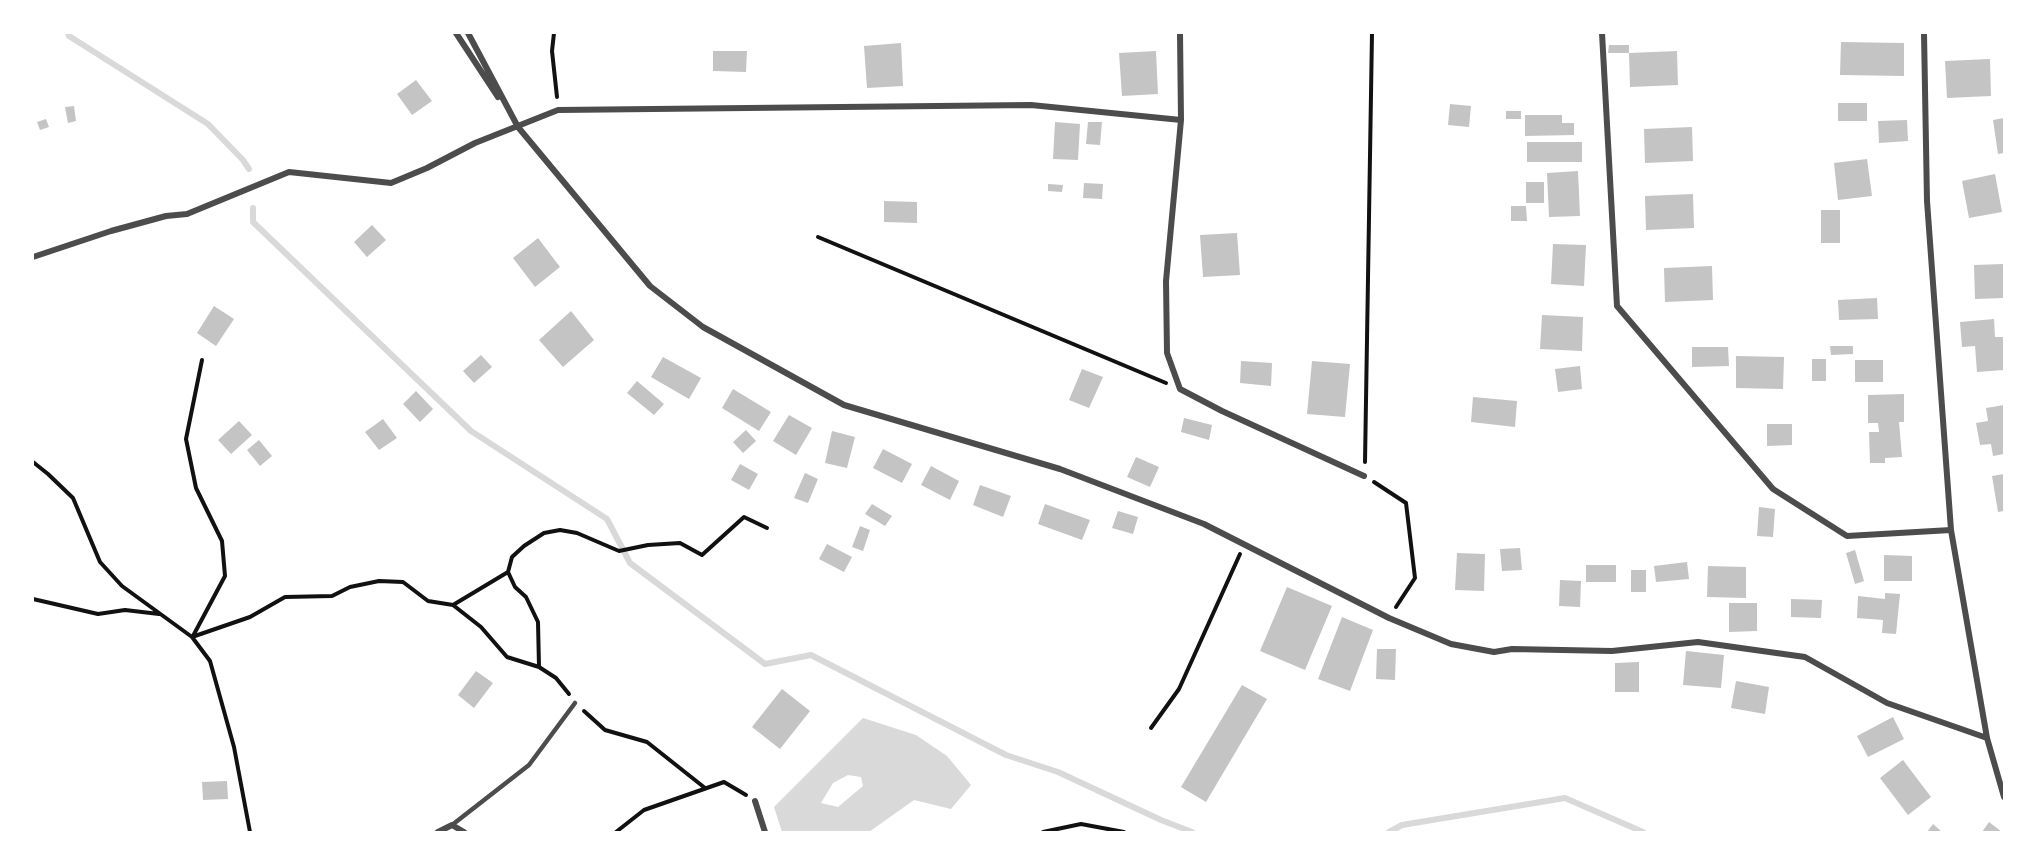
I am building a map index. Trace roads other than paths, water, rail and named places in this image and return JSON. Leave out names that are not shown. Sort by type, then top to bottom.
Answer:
[{"type":"street","points":[[456,33],[518,128],[650,286],[703,327],[844,405],[1060,469],[1203,524],[1389,618],[1451,644],[1494,652],[1512,649],[1612,651],[1698,642],[1805,657],[1887,703],[1987,738]]},
{"type":"street","points":[[468,33],[518,128]]},
{"type":"street","points":[[1180,33],[1181,120],[1166,281],[1167,353],[1180,389],[1222,411],[1364,476]]},
{"type":"street","points":[[1602,33],[1617,306],[1773,489],[1847,536],[1951,530]]},
{"type":"street","points":[[1924,33],[1927,201],[1951,530],[1987,738],[2004,797]]},
{"type":"street","points":[[33,257],[111,231],[166,216],[188,214],[289,172],[391,183],[428,168],[475,143],[518,128],[558,110],[1031,105],[1181,120]]},
{"type":"street","points":[[754,801],[765,832]]},
{"type":"street","points":[[438,832],[452,825],[464,832]]},
{"type":"lane","points":[[452,825],[529,765],[575,703]]},
{"type":"waterway","points":[[68,33],[69,36],[208,124],[249,169]]},
{"type":"waterway","points":[[253,208],[253,222],[471,431],[607,519],[630,563],[765,664],[811,655],[1006,755],[1058,772],[1192,832]]},
{"type":"waterway","points":[[1389,832],[1402,825],[1565,798],[1643,832]]}]
